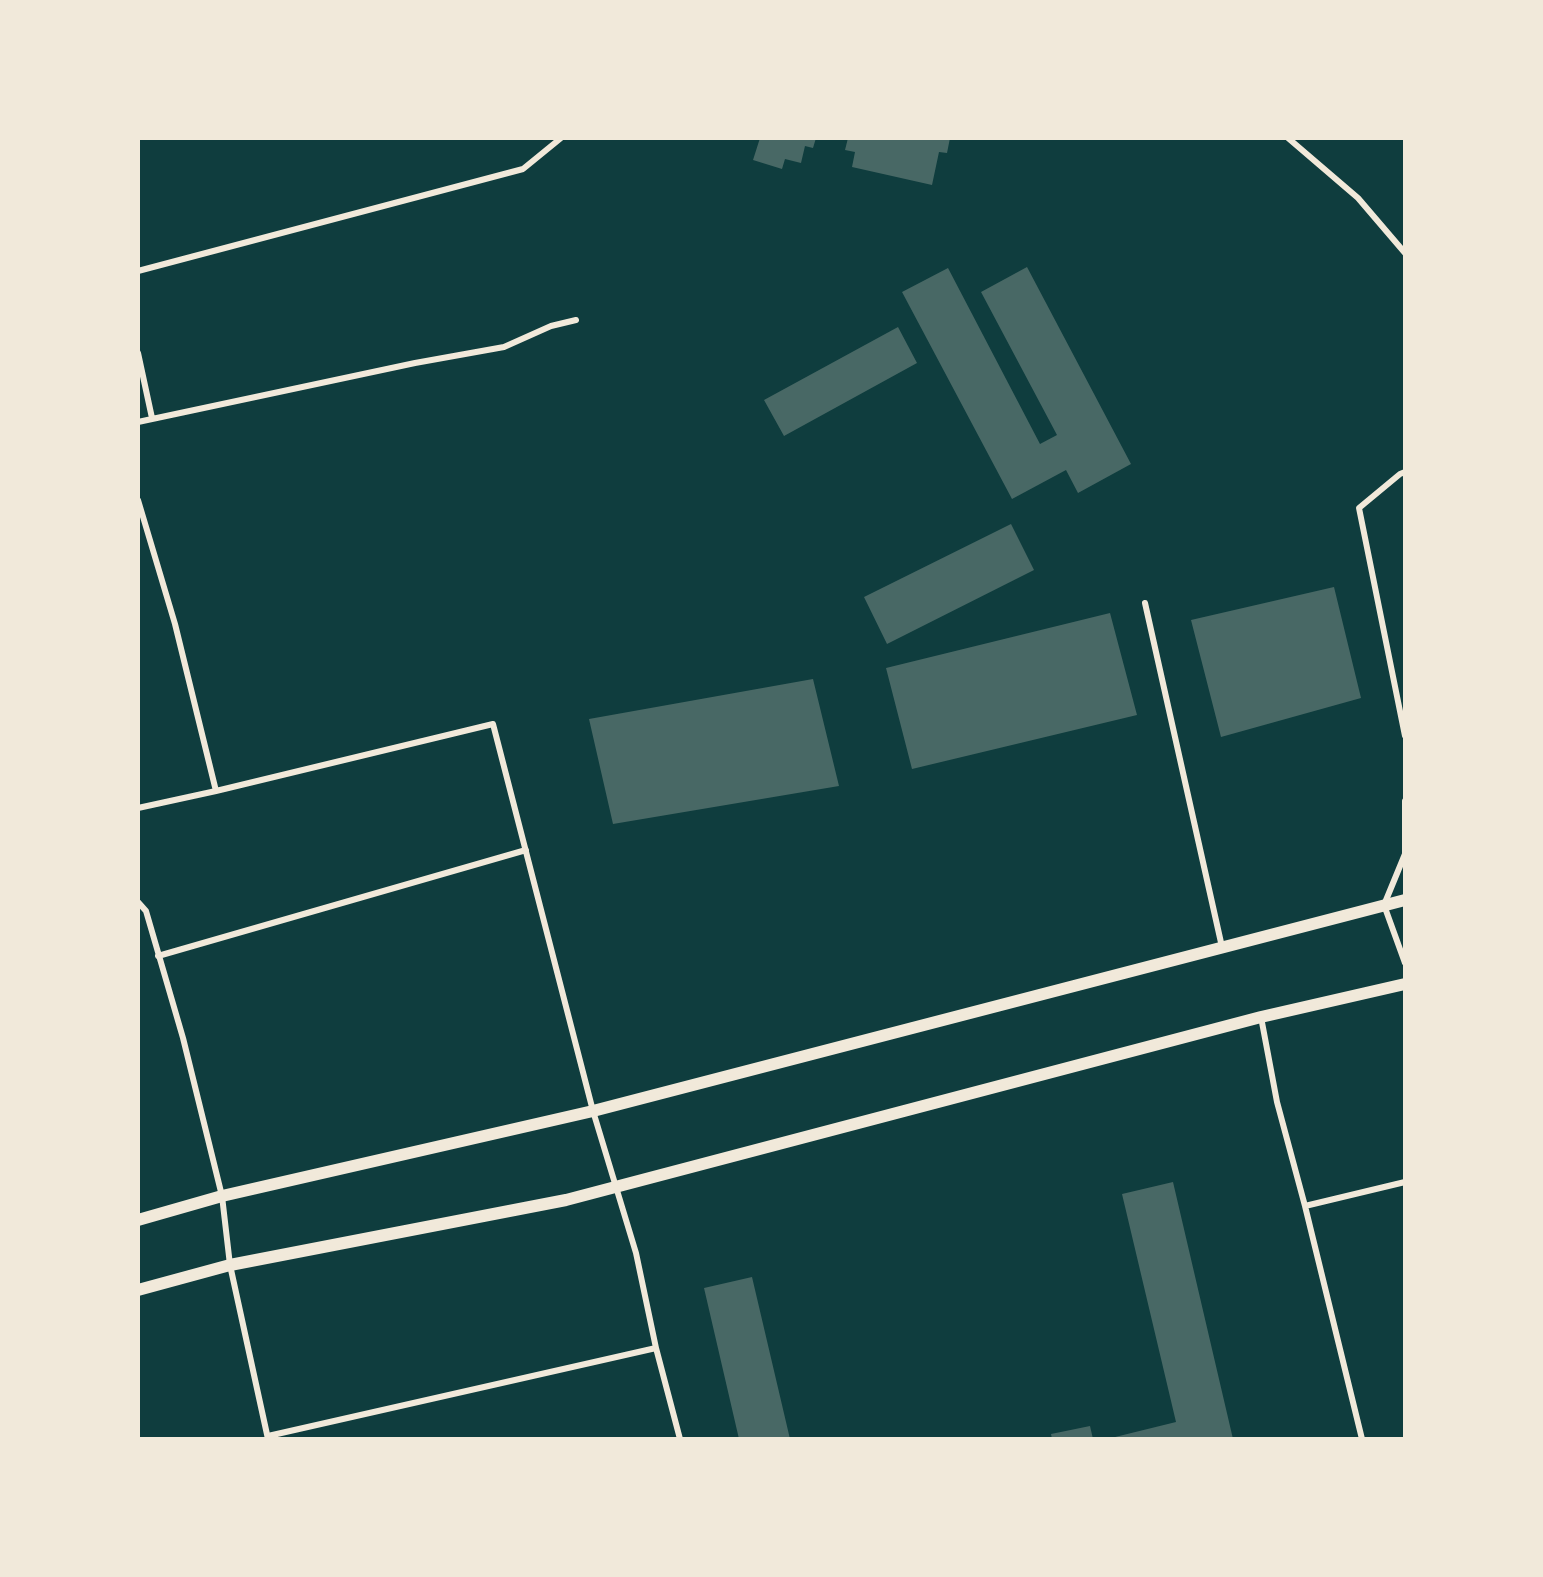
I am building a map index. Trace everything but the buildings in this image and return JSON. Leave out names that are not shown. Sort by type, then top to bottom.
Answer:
[{"type":"main road","points":[[138,1220],[222,1196],[593,1111],[1405,900]]},
{"type":"main road","points":[[138,1290],[230,1265],[566,1200],[1261,1017],[1405,984]]},
{"type":"street","points":[[138,270],[523,169],[561,138]]},
{"type":"street","points":[[1288,138],[1358,198],[1405,253]]},
{"type":"street","points":[[138,422],[415,363],[504,347],[551,326],[576,320]]},
{"type":"street","points":[[138,353],[152,418]]},
{"type":"street","points":[[1405,472],[1359,508],[1405,736]]},
{"type":"street","points":[[138,500],[175,624],[216,791]]},
{"type":"street","points":[[1145,603],[1222,947]]},
{"type":"street","points":[[138,808],[493,724],[593,1111],[636,1253],[656,1348],[680,1439]]},
{"type":"street","points":[[1405,801],[1404,854],[1384,905],[1405,963]]},
{"type":"street","points":[[158,956],[526,850]]},
{"type":"street","points":[[138,902],[146,911],[183,1038],[222,1196],[230,1265],[268,1437],[656,1348]]},
{"type":"street","points":[[1261,1017],[1277,1102],[1362,1439]]},
{"type":"street","points":[[1305,1206],[1405,1182]]}]
